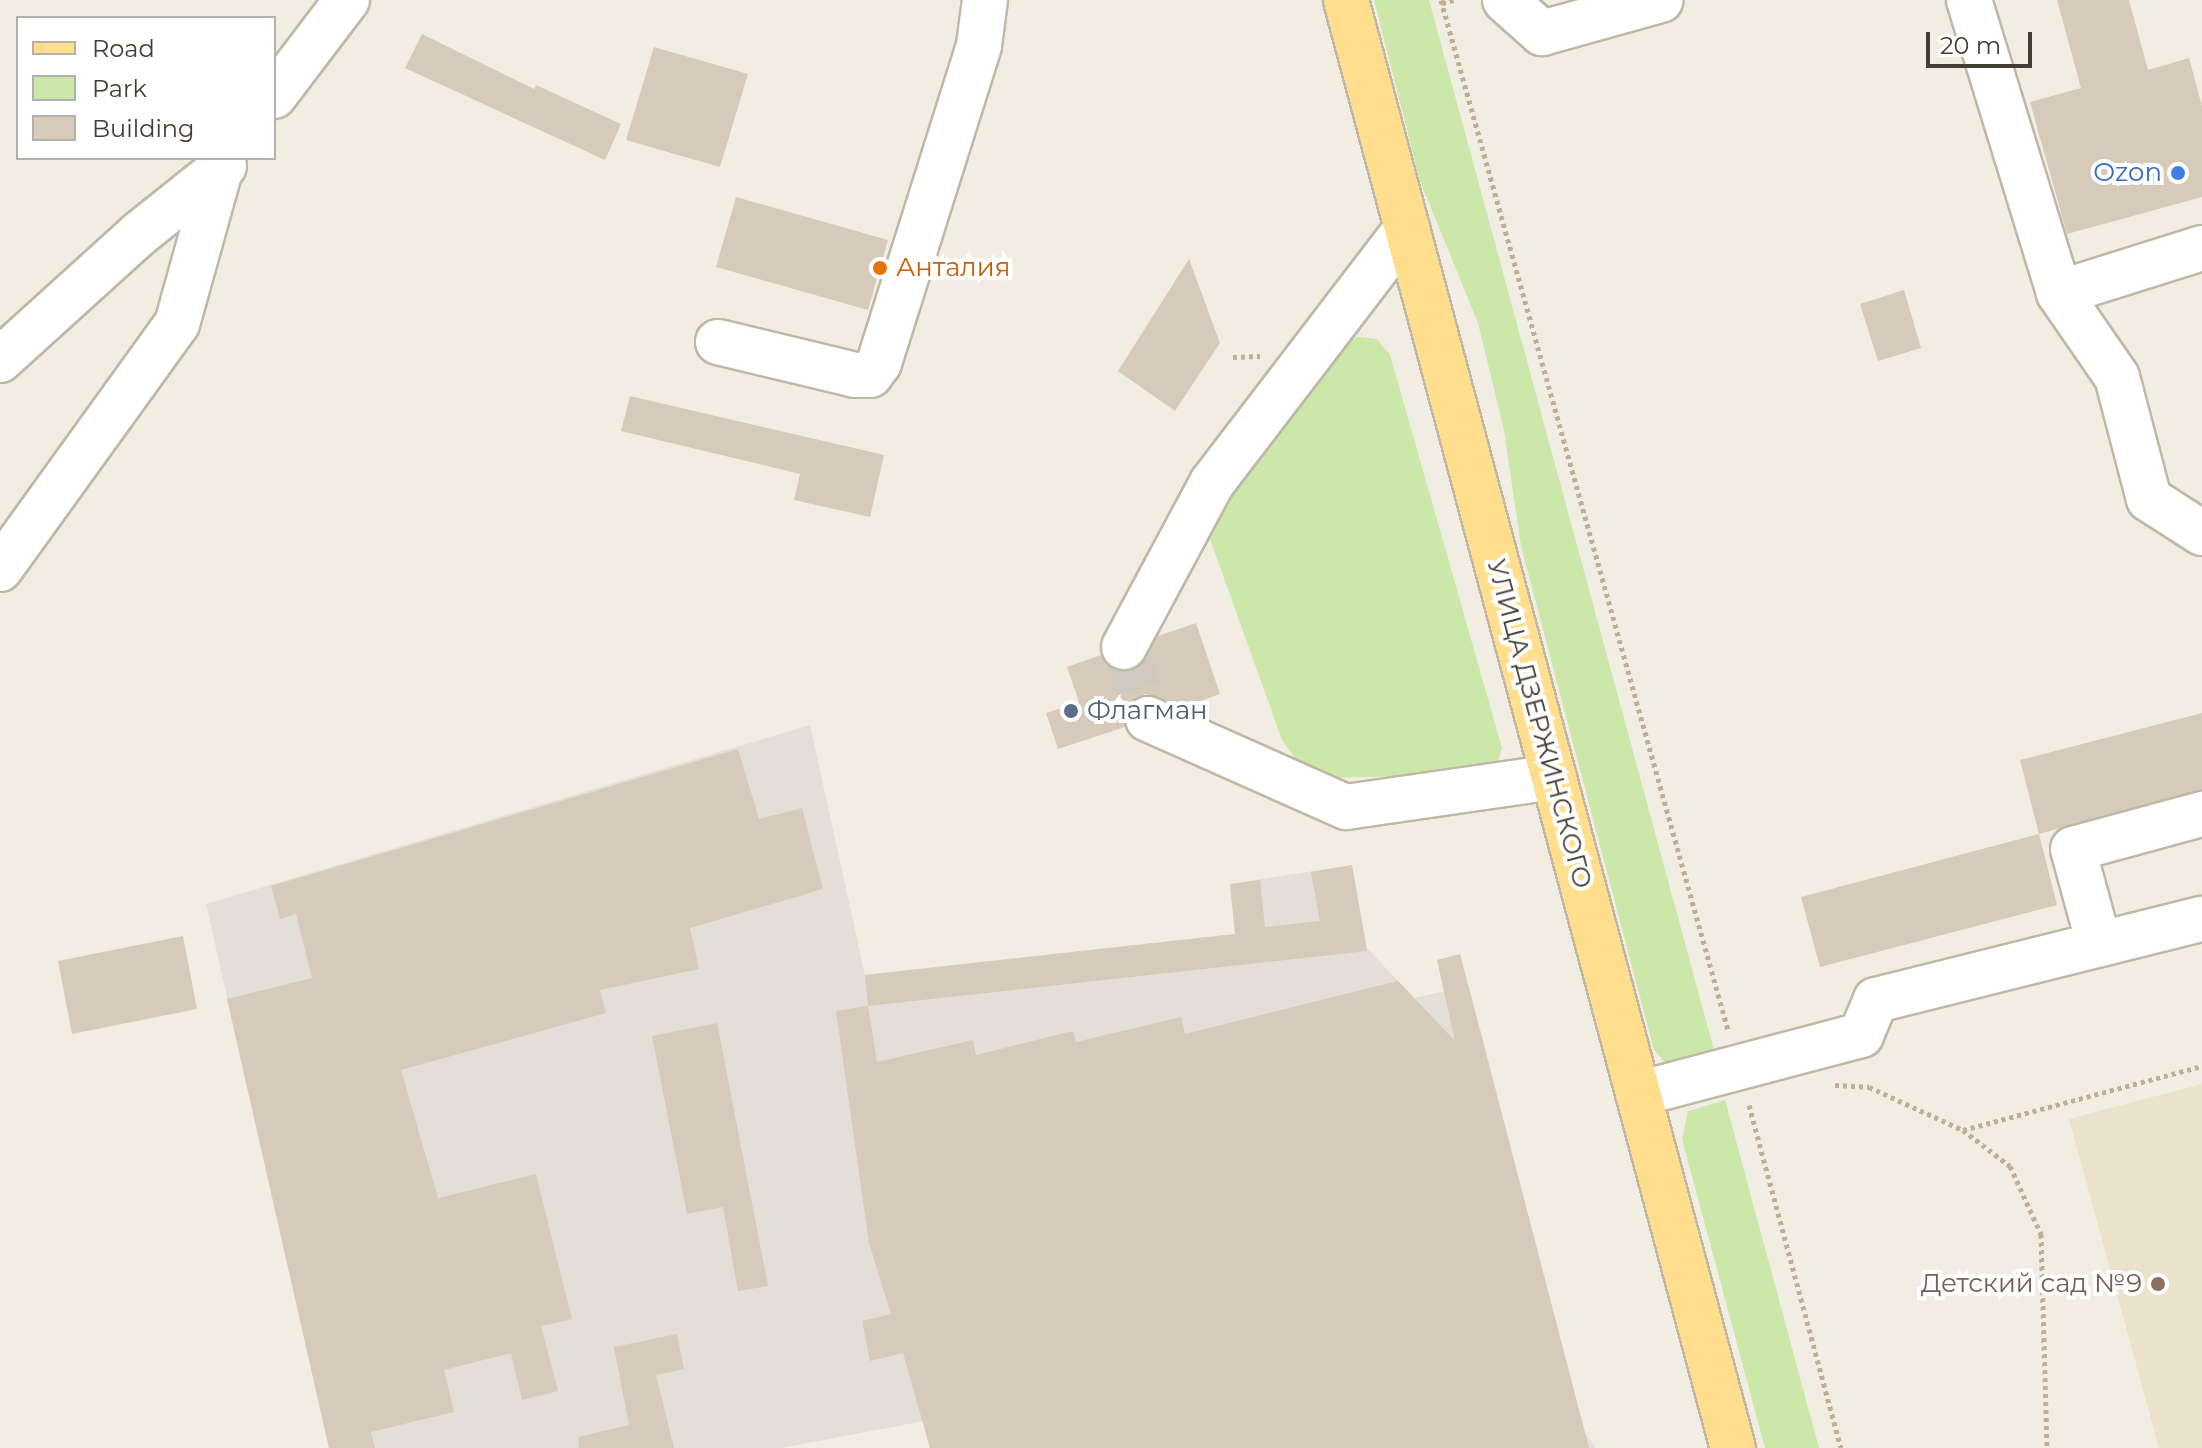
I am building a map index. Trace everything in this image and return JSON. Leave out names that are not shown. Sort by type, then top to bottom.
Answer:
[{"type":"main road","name":"УЛИЦА ДЗЕРЖИНСКОГО","points":[[1346,0],[1733,1448]]},
{"type":"lane","points":[[276,93],[347,0]]},
{"type":"lane","points":[[718,342],[855,375],[870,375],[879,363],[979,45],[985,0]]},
{"type":"lane","points":[[1505,0],[1542,33],[1661,0]]},
{"type":"lane","points":[[1969,0],[2059,293],[2117,377],[2149,499],[2202,533]]},
{"type":"lane","points":[[0,360],[139,234],[224,166]]},
{"type":"lane","points":[[0,569],[177,324],[224,166]]},
{"type":"lane","points":[[1124,647],[1212,483],[1407,228]]},
{"type":"lane","points":[[2059,293],[2202,248]]},
{"type":"lane","points":[[1148,719],[1346,807],[1554,777]]},
{"type":"lane","points":[[2099,944],[2073,849],[2202,814]]},
{"type":"lane","points":[[1638,1094],[1861,1035],[1876,1000],[2202,919]]},
{"type":"path","points":[[1454,0],[1442,1],[1841,1448]]},
{"type":"path","points":[[1963,1130],[2202,1066]]},
{"type":"path","points":[[1828,1084],[1869,1087],[1963,1130],[2010,1166],[2041,1234],[2047,1448]]},
{"type":"shaded area","points":[[810,725],[865,975],[1235,934],[1230,884],[1352,865],[1367,948],[1414,998],[1469,986],[1585,1433],[1596,1448],[930,1448],[924,1421],[781,1448],[329,1448],[206,904]]},
{"type":"shaded area","name":"Детский сад №9","points":[[2202,1084],[2202,1448],[2159,1448],[2069,1119]]},
{"type":"green space","points":[[1374,0],[1429,0],[1717,1061],[1668,1066],[1654,1050],[1521,546],[1504,430],[1478,323],[1420,181]]},
{"type":"green space","points":[[1358,337],[1377,339],[1390,355],[1502,748],[1497,764],[1487,774],[1325,778],[1300,765],[1282,740],[1209,536],[1215,513],[1337,348]]},
{"type":"green space","points":[[1725,1100],[1819,1448],[1765,1448],[1682,1139],[1688,1111]]},
{"type":"building","points":[[2057,0],[2129,0],[2148,70],[2189,58],[2202,106],[2202,197],[2067,234],[2030,102],[2081,88]]},
{"type":"building","points":[[422,34],[534,89],[536,85],[621,124],[605,160],[405,68]]},
{"type":"building","points":[[654,47],[748,74],[720,167],[626,140]]},
{"type":"building","points":[[736,197],[888,240],[868,310],[716,267]]},
{"type":"building","points":[[1189,259],[1220,343],[1175,411],[1118,371]]},
{"type":"building","points":[[1904,290],[1921,348],[1878,361],[1860,304]]},
{"type":"building","points":[[630,396],[884,455],[870,517],[794,500],[800,474],[621,431]]},
{"type":"building","points":[[1196,623],[1220,694],[1183,707],[1145,694],[1133,699],[1126,708],[1125,727],[1058,749],[1046,713],[1079,702],[1067,667],[1101,655],[1113,669],[1126,672],[1136,669],[1158,636]]},
{"type":"building","points":[[2202,713],[2202,790],[2039,834],[2020,760]]},
{"type":"building","points":[[738,749],[759,819],[802,808],[823,889],[690,928],[699,969],[600,990],[606,1013],[401,1070],[438,1198],[536,1174],[572,1319],[541,1326],[558,1391],[522,1400],[511,1353],[444,1370],[454,1412],[371,1432],[375,1448],[329,1448],[227,999],[312,978],[296,914],[280,919],[271,886]]},
{"type":"building","points":[[2039,834],[2057,905],[1820,967],[1801,897]]},
{"type":"building","points":[[1352,865],[1367,951],[868,1006],[865,975],[1235,934],[1230,884],[1260,880],[1265,927],[1320,921],[1311,872]]},
{"type":"building","points":[[183,936],[197,1009],[72,1034],[58,961]]},
{"type":"building","points":[[1460,954],[1589,1448],[930,1448],[903,1353],[870,1361],[862,1321],[891,1314],[869,1243],[836,1011],[868,1006],[877,1062],[973,1040],[976,1055],[1073,1031],[1076,1042],[1181,1017],[1185,1034],[1398,981],[1455,1041],[1437,960]]},
{"type":"building","points":[[717,1023],[768,1286],[738,1291],[723,1207],[687,1214],[652,1036]]},
{"type":"building","points":[[677,1334],[684,1369],[656,1375],[674,1448],[579,1448],[578,1437],[629,1425],[614,1347]]},
{"type":"tunnel","points":[[1124,647],[1148,719]]},
{"type":"place","name":"Ozon","points":[[2178,173]]},
{"type":"place","name":"Анталия","points":[[880,268]]},
{"type":"place","name":"Флагман","points":[[1071,711]]},
{"type":"place","name":"Детский сад №9","points":[[2158,1284]]}]
